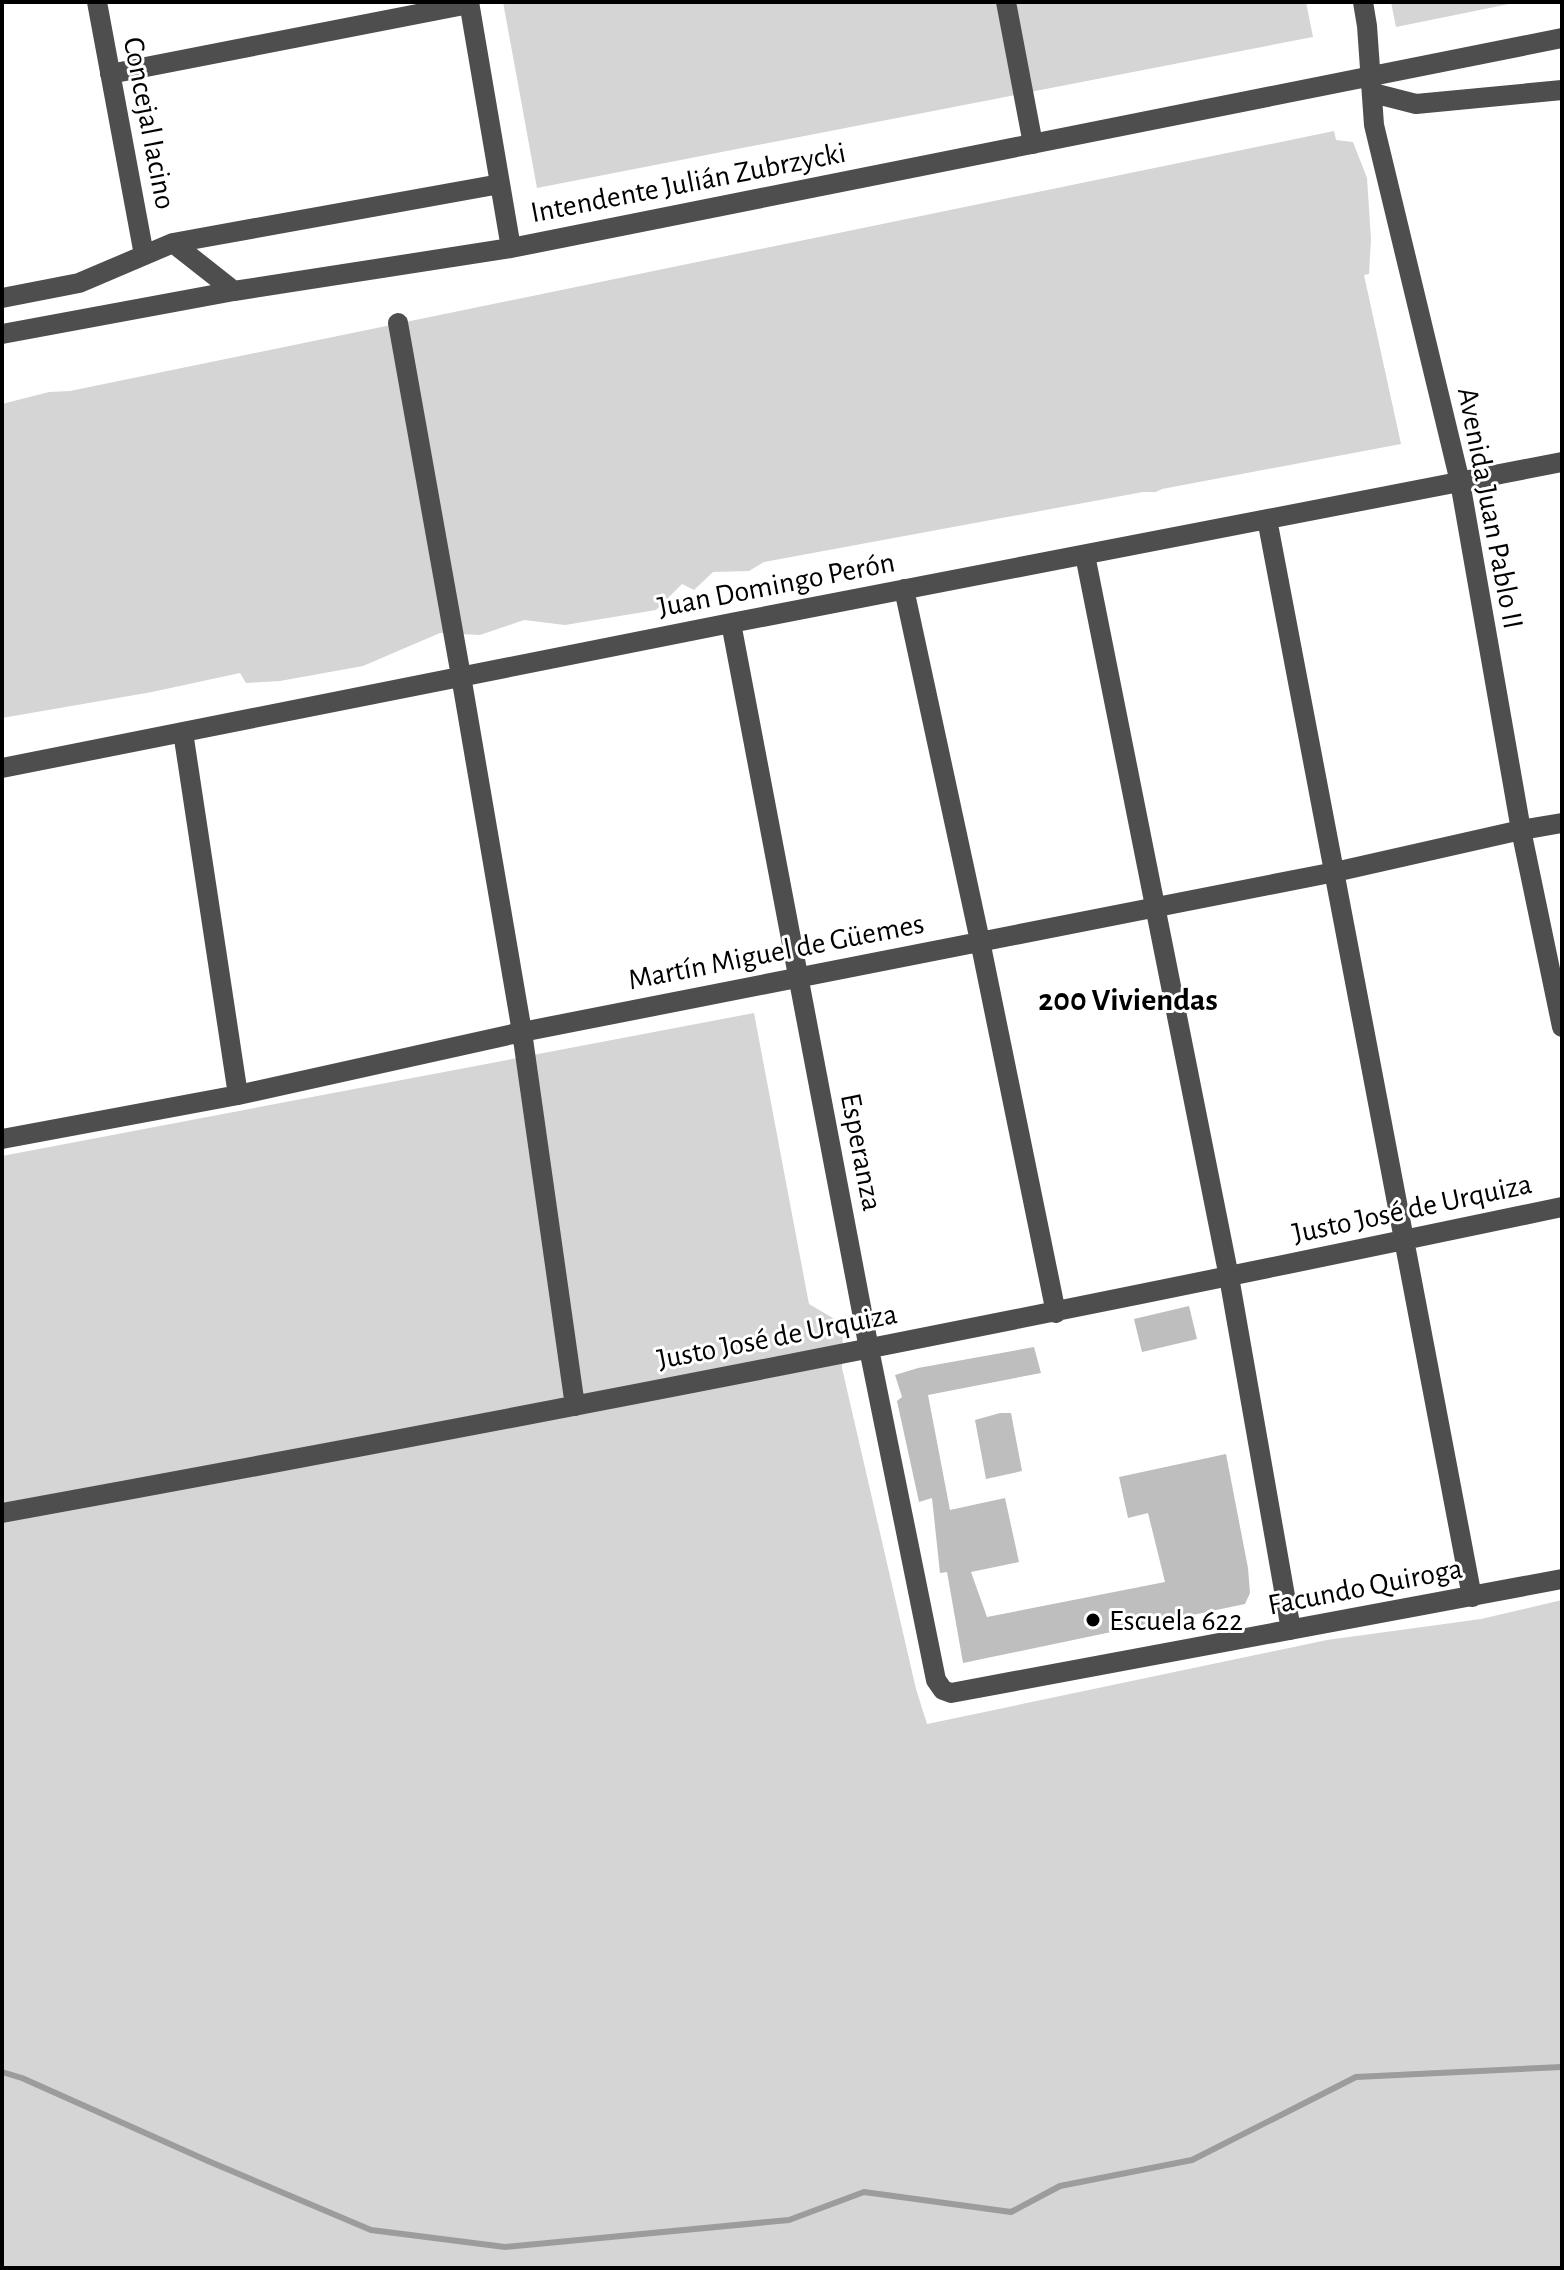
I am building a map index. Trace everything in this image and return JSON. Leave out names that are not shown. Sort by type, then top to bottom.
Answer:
[{"type":"street","name":"Concejal Iacino","points":[[97,2],[144,255]]},
{"type":"street","points":[[1006,2],[1033,144]]},
{"type":"street","name":"Avenida Juan Pablo II","points":[[1363,2],[1374,125],[1460,482],[1521,830],[1562,1027]]},
{"type":"street","points":[[110,74],[469,3],[511,248]]},
{"type":"street","name":"Intendente Julián Zubrzycki","points":[[7,335],[234,291],[511,248],[1033,144],[1371,85],[1562,38]]},
{"type":"street","points":[[1371,85],[1416,104],[1562,90]]},
{"type":"street","points":[[2,298],[79,283],[173,243],[500,184]]},
{"type":"street","points":[[173,243],[234,291]]},
{"type":"street","points":[[398,323],[522,1032],[575,1406]]},
{"type":"street","name":"Juan Domingo Perón","points":[[2,768],[1562,462]]},
{"type":"street","points":[[1267,519],[1472,1597]]},
{"type":"street","points":[[1085,555],[1229,1277],[1291,1630]]},
{"type":"street","points":[[904,589],[1056,1313]]},
{"type":"street","name":"Esperanza","points":[[731,623],[869,1349],[936,1680],[943,1690]]},
{"type":"street","points":[[183,732],[238,1095]]},
{"type":"street","name":"Martín Miguel de Güemes","points":[[2,1139],[238,1095],[522,1032],[1335,872],[1562,823]]},
{"type":"street","name":"Justo José de Urquiza","points":[[2,1513],[1056,1313],[1562,1207]]},
{"type":"street","name":"Facundo Quiroga","points":[[943,1690],[951,1693],[1562,1579]]},
{"type":"shaded area","points":[[503,2],[1306,2],[1313,37],[537,188]]},
{"type":"shaded area","points":[[1391,2],[1519,2],[1396,27]]},
{"type":"shaded area","points":[[1334,131],[1336,140],[1353,142],[1367,178],[1371,239],[1369,274],[1364,275],[1401,444],[1156,492],[764,562],[749,571],[713,572],[694,590],[682,584],[656,610],[565,625],[524,620],[480,635],[440,633],[363,666],[280,681],[246,683],[240,673],[2,718],[2,404]]},
{"type":"shaded area","points":[[754,1013],[809,1304],[843,1324],[842,1368],[916,1689],[927,1724],[1327,1640],[1481,1619],[1562,1600],[1562,2268],[2,2268],[2,1156]]},
{"type":"building","points":[[1189,1306],[1197,1339],[1142,1352],[1134,1319]]},
{"type":"building","points":[[1034,1347],[1041,1373],[928,1395],[950,1510],[1005,1498],[1019,1562],[971,1572],[987,1617],[1165,1582],[1148,1513],[1128,1518],[1119,1477],[1226,1454],[1248,1568],[1250,1593],[1245,1604],[963,1663],[947,1572],[940,1573],[932,1498],[919,1502],[897,1401],[902,1397],[895,1375]]},
{"type":"building","points":[[1011,1413],[1022,1471],[986,1479],[975,1420]]},
{"type":"waterway","points":[[2,2072],[371,2230],[505,2247],[789,2220],[864,2192],[1011,2212],[1060,2186],[1192,2160],[1356,2077],[1562,2067]]},
{"type":"place","name":"Escuela 622","points":[[1093,1620]]},
{"type":"district","name":"200 Viviendas","points":[[1128,999]]}]
